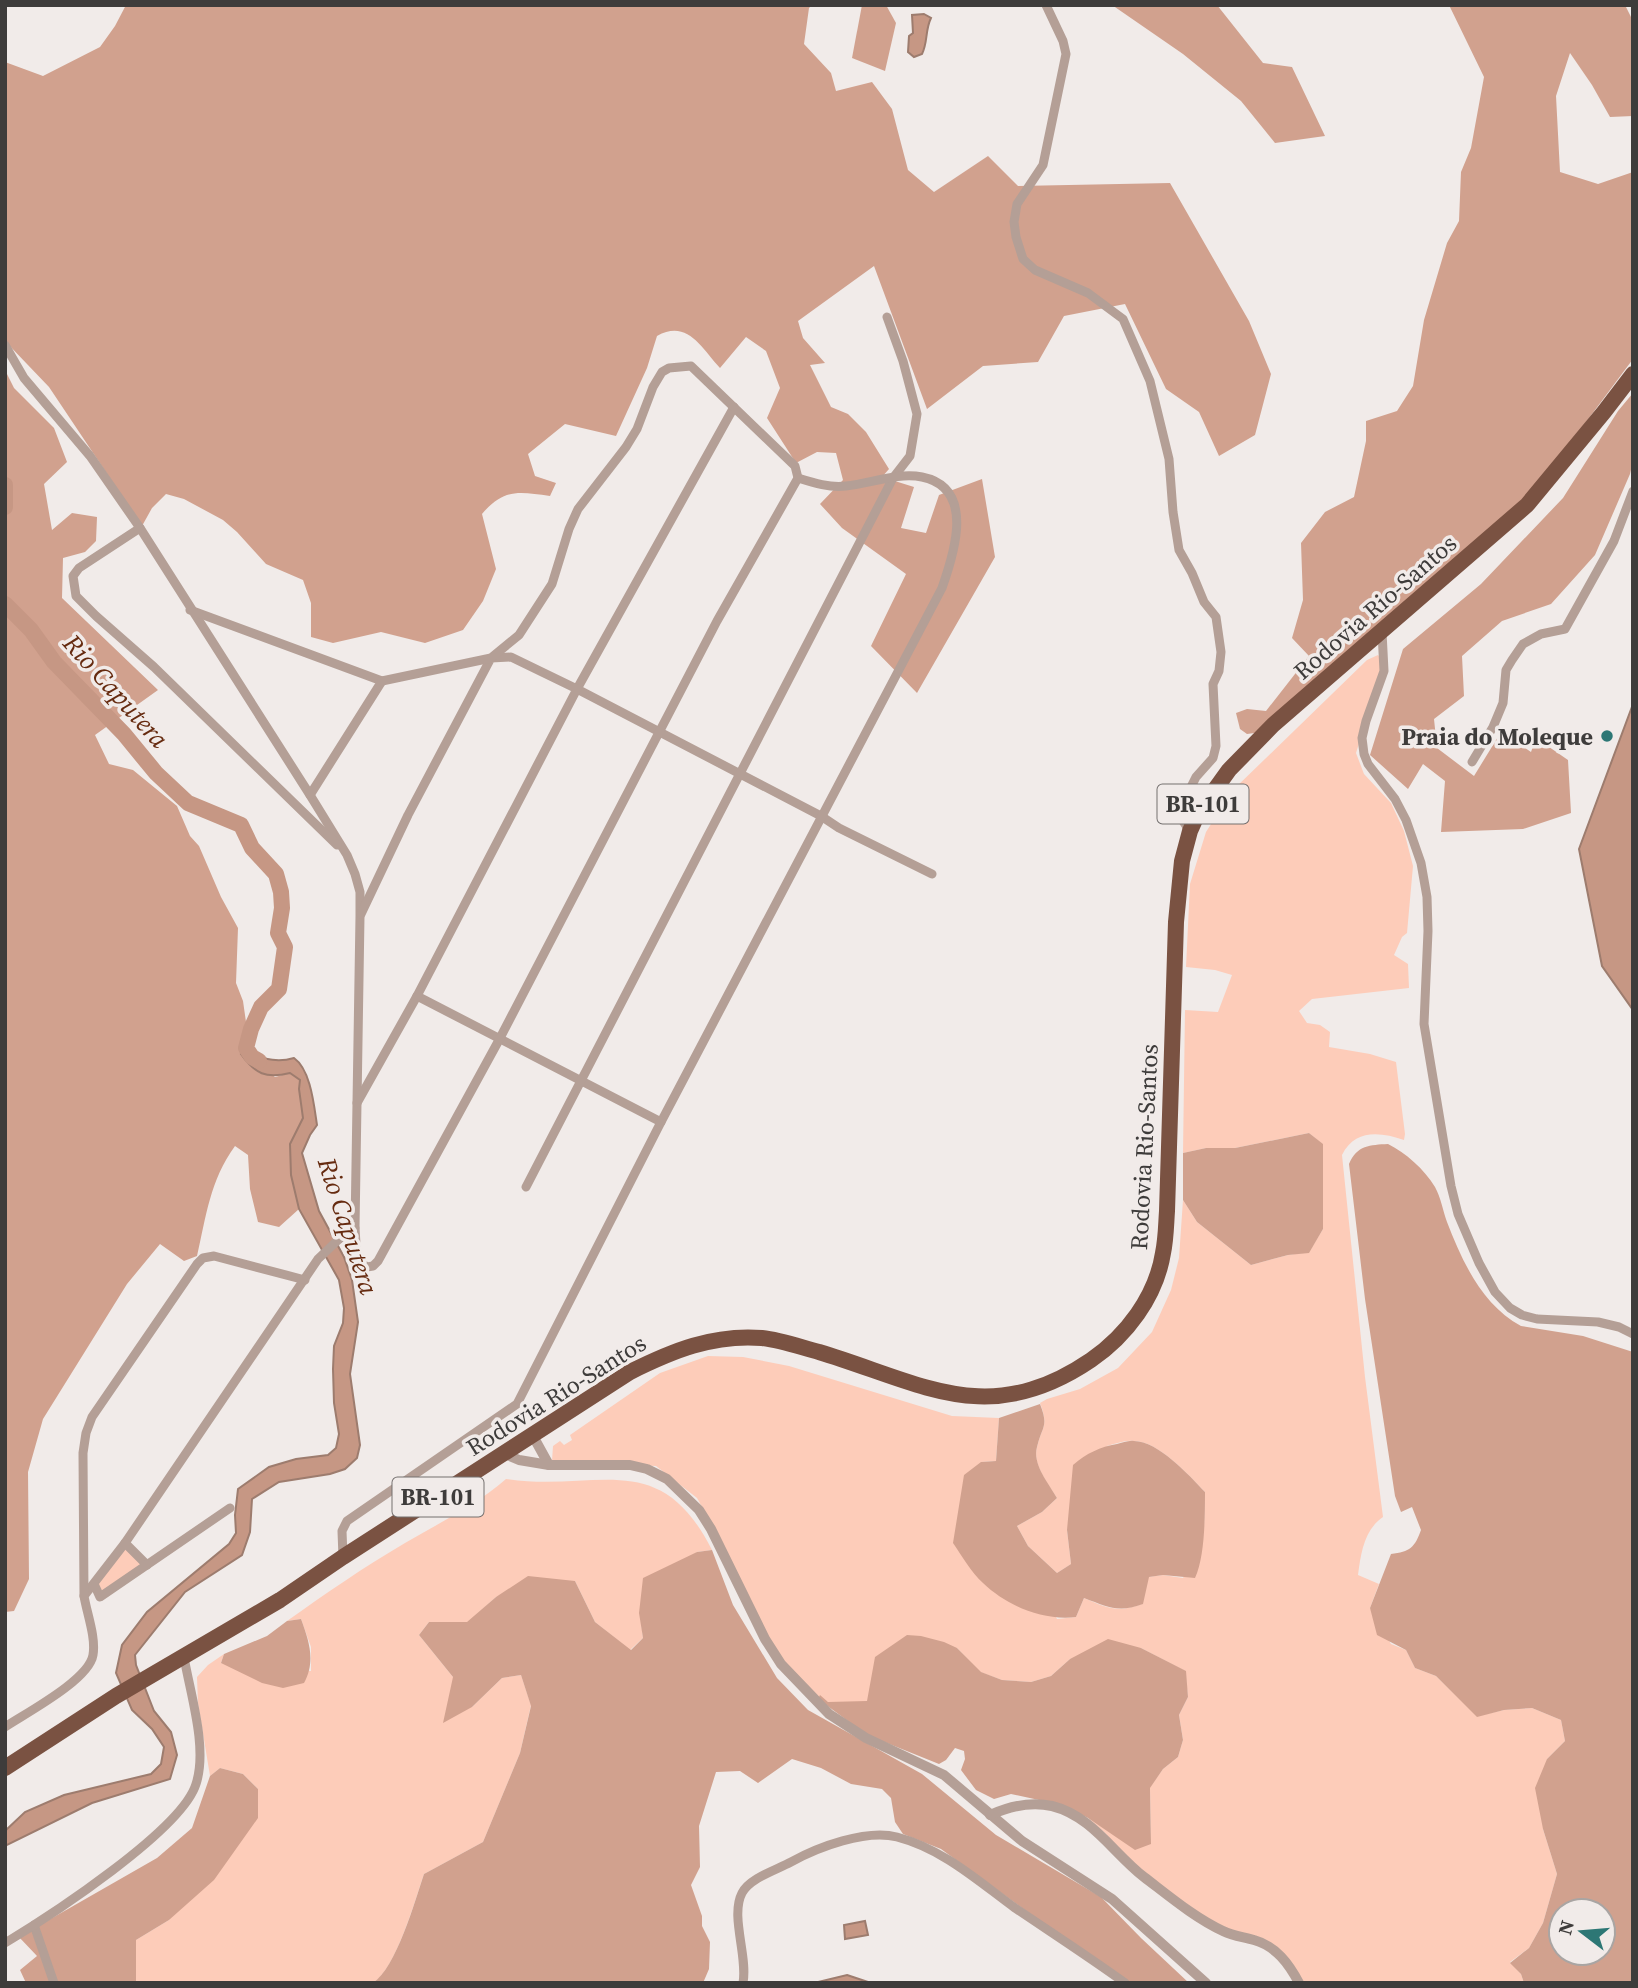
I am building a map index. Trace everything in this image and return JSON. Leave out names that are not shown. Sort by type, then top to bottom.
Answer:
[{"type":"highway","name":"Rodovia Rio-Santos","points":[[5,1768],[116,1696],[280,1600],[630,1372],[671,1351],[698,1344],[762,1338],[834,1357],[913,1385],[957,1396],[986,1398],[1017,1395],[1044,1386],[1072,1373],[1107,1349],[1135,1319],[1153,1289],[1163,1255],[1167,1211],[1176,922],[1182,861],[1190,831],[1210,793],[1228,770],[1273,725],[1527,505],[1633,374]]},
{"type":"street","points":[[1046,5],[1063,41],[1066,54],[1043,165],[1017,204],[1014,222],[1016,237],[1023,259],[1035,270],[1088,293],[1123,319],[1150,381],[1169,459],[1179,550],[1204,602],[1216,617],[1221,652],[1219,671],[1213,684],[1216,746],[1213,758],[1196,777],[1188,793],[1179,796],[1179,818],[1190,831]]},
{"type":"street","points":[[526,1187],[892,478],[910,456],[917,414],[903,361],[887,317]]},
{"type":"street","points":[[5,345],[24,378],[90,456],[139,528],[310,795],[347,855],[355,874],[360,892],[355,1228],[357,1260],[367,1267],[378,1261],[499,1041],[717,621],[798,478],[795,466],[691,366],[675,367],[662,372],[653,387],[637,429],[626,447],[578,509],[552,584],[537,611],[519,635],[491,657],[408,815],[360,916]]},
{"type":"street","points":[[356,1105],[417,996],[577,689],[734,407]]},
{"type":"street","points":[[343,1557],[342,1531],[347,1521],[517,1404],[661,1122],[942,588],[958,534],[953,503],[938,484],[923,477],[833,486],[798,478]]},
{"type":"street","points":[[1472,762],[1503,704],[1506,670],[1523,644],[1541,634],[1565,629],[1614,541],[1633,491]]},
{"type":"street","points":[[139,528],[79,568],[73,576],[76,596],[154,667],[347,855]]},
{"type":"street","points":[[190,610],[382,681],[491,657],[511,657],[932,874]]},
{"type":"street","points":[[1382,632],[1384,671],[1366,721],[1362,738],[1364,754],[1368,765],[1395,799],[1406,820],[1421,863],[1427,897],[1428,931],[1424,1024],[1431,1076],[1458,1214],[1495,1293],[1510,1308],[1537,1319],[1598,1322],[1633,1334]]},
{"type":"street","points":[[310,795],[382,681]]},
{"type":"street","points":[[1209,764],[1228,770]]},
{"type":"street","points":[[417,996],[499,1041],[661,1122]]},
{"type":"street","points":[[83,1596],[125,1543],[318,1259],[355,1228]]},
{"type":"street","points":[[5,1727],[65,1686],[92,1661],[94,1651],[83,1596],[83,1452],[92,1417],[197,1264],[208,1256],[305,1280]]},
{"type":"street","points":[[533,1436],[549,1465]]},
{"type":"street","points":[[503,1453],[519,1460],[549,1465],[630,1465],[647,1469],[667,1479],[699,1510],[729,1564],[765,1639],[781,1664],[829,1714],[866,1738],[944,1775],[1021,1841],[1112,1899],[1206,1983]]},
{"type":"street","points":[[94,1584],[100,1597],[230,1508]]},
{"type":"street","points":[[125,1543],[147,1565]]},
{"type":"street","points":[[5,1943],[138,1851],[188,1801],[199,1770],[199,1744],[184,1657]]},
{"type":"street","points":[[990,1815],[1007,1807],[1028,1804],[1052,1806],[1070,1813],[1100,1834],[1146,1879],[1203,1919],[1224,1932],[1264,1943],[1274,1949],[1284,1959],[1299,1983]]},
{"type":"street","points":[[743,1983],[744,1956],[738,1914],[739,1900],[746,1887],[823,1847],[874,1836],[896,1837],[937,1852],[1125,1983]]},
{"type":"street","points":[[34,1925],[54,1983]]},
{"type":"shaded area","points":[[126,5],[812,5],[809,8],[804,44],[831,73],[836,91],[872,82],[892,109],[908,170],[934,192],[988,156],[1018,186],[1170,183],[1249,321],[1271,374],[1255,435],[1219,456],[1199,412],[1166,389],[1125,304],[1064,316],[1038,362],[983,366],[927,409],[874,266],[798,321],[803,338],[825,363],[810,365],[831,407],[848,414],[866,432],[889,469],[882,477],[914,487],[901,528],[926,533],[939,495],[982,479],[995,557],[917,693],[871,646],[906,574],[842,528],[820,504],[843,480],[836,453],[817,452],[796,463],[767,418],[780,388],[766,351],[746,337],[720,368],[700,344],[685,333],[677,331],[657,336],[647,368],[616,436],[565,424],[528,454],[535,476],[556,483],[550,496],[521,493],[505,496],[482,514],[496,569],[483,601],[463,630],[425,643],[381,632],[333,643],[311,637],[311,603],[303,580],[266,564],[223,520],[184,499],[166,494],[152,508],[142,526],[49,387],[5,341],[5,62],[43,76],[100,47]]},
{"type":"shaded area","points":[[862,5],[886,5],[896,23],[885,71],[852,58]]},
{"type":"shaded area","points":[[1112,5],[1217,5],[1263,63],[1292,67],[1325,136],[1275,143],[1241,101],[1183,54]]},
{"type":"shaded area","points":[[1449,5],[1625,5],[1633,21],[1633,116],[1610,117],[1570,53],[1556,96],[1560,172],[1598,184],[1633,172],[1633,359],[1525,497],[1262,732],[1247,734],[1240,729],[1236,713],[1247,709],[1266,711],[1309,656],[1292,638],[1303,600],[1301,543],[1325,512],[1354,497],[1366,441],[1366,421],[1397,411],[1413,386],[1424,320],[1447,243],[1459,221],[1461,172],[1471,148],[1484,77]]},
{"type":"shaded area","points":[[924,14],[931,18],[925,45],[922,54],[914,57],[908,52],[909,36],[913,33],[912,15]]},
{"type":"shaded area","points":[[5,370],[14,388],[54,428],[67,462],[44,484],[52,530],[72,513],[97,517],[96,541],[85,552],[63,558],[62,598],[158,690],[95,735],[109,764],[133,770],[177,806],[190,836],[199,846],[238,928],[236,983],[243,1001],[247,1029],[241,1054],[275,1077],[290,1073],[300,1080],[303,1118],[290,1145],[291,1175],[299,1209],[279,1227],[258,1222],[250,1189],[248,1155],[235,1146],[214,1185],[197,1256],[184,1261],[160,1244],[127,1284],[43,1419],[28,1472],[29,1579],[14,1611],[5,1612]]},
{"type":"shaded area","points":[[1633,393],[1633,461],[1630,474],[1595,555],[1551,604],[1502,621],[1462,656],[1464,696],[1434,719],[1437,748],[1474,776],[1501,732],[1531,752],[1536,738],[1568,760],[1571,813],[1523,829],[1441,832],[1445,781],[1423,764],[1408,789],[1370,755],[1403,649],[1481,584],[1563,498],[1618,411]]},
{"type":"shaded area","points":[[1378,655],[1382,661],[1378,684],[1356,753],[1364,774],[1391,803],[1404,831],[1413,866],[1407,933],[1402,937],[1394,955],[1408,964],[1409,988],[1312,999],[1299,1011],[1307,1023],[1320,1025],[1330,1032],[1329,1047],[1370,1054],[1396,1062],[1405,1134],[1404,1140],[1377,1134],[1361,1137],[1347,1147],[1342,1155],[1365,1377],[1383,1517],[1368,1535],[1362,1550],[1358,1575],[1379,1584],[1370,1608],[1391,1644],[1406,1650],[1415,1668],[1436,1676],[1477,1716],[1532,1708],[1561,1720],[1565,1741],[1547,1759],[1543,1829],[1557,1874],[1550,1897],[1547,1897],[1543,1923],[1529,1948],[1510,1962],[1521,1974],[1524,1983],[1303,1983],[1282,1953],[1222,1929],[1132,1865],[1106,1834],[1088,1818],[1111,1832],[1151,1844],[1150,1787],[1163,1769],[1178,1757],[1183,1740],[1179,1715],[1188,1697],[1185,1671],[1141,1648],[1070,1659],[1051,1676],[1031,1682],[1002,1680],[980,1672],[957,1648],[891,1648],[876,1657],[868,1702],[828,1702],[818,1699],[777,1654],[697,1498],[656,1466],[552,1461],[553,1446],[560,1441],[564,1445],[572,1440],[570,1435],[660,1373],[708,1356],[743,1357],[789,1366],[952,1416],[999,1418],[996,1461],[981,1462],[1057,1619],[1076,1617],[1084,1598],[1113,1608],[1142,1604],[1148,1577],[1163,1575],[1183,1578],[1201,1544],[1205,1492],[1172,1460],[1143,1442],[1127,1441],[1107,1446],[1067,1530],[1071,1564],[1057,1573],[1028,1546],[1017,1526],[1042,1512],[1057,1498],[1037,1460],[1037,1447],[1044,1426],[1040,1403],[1080,1389],[1118,1368],[1152,1332],[1171,1290],[1179,1258],[1183,1200],[1197,1222],[1251,1265],[1309,1252],[1323,1229],[1323,1145],[1309,1133],[1235,1148],[1206,1148],[1183,1153],[1185,1010],[1218,1012],[1232,975],[1186,967],[1190,884],[1206,832],[1232,791],[1367,660]]},
{"type":"shaded area","points":[[1633,704],[1633,1010],[1602,966],[1579,849]]},
{"type":"shaded area","points":[[246,1048],[269,1059],[294,1058],[304,1071],[311,1089],[317,1125],[302,1153],[319,1211],[344,1257],[352,1280],[358,1322],[350,1374],[360,1445],[357,1458],[345,1469],[330,1474],[279,1482],[252,1499],[250,1532],[242,1555],[185,1592],[135,1655],[136,1665],[154,1711],[171,1732],[177,1755],[170,1779],[92,1803],[5,1846],[5,1831],[25,1812],[64,1795],[151,1774],[161,1764],[164,1747],[152,1729],[132,1710],[116,1673],[122,1645],[147,1612],[229,1544],[236,1533],[238,1489],[269,1467],[296,1459],[328,1455],[336,1448],[339,1434],[334,1403],[334,1346],[343,1323],[344,1308],[339,1280],[299,1209],[291,1175],[290,1144],[303,1118],[300,1080],[290,1073],[268,1075],[256,1070],[241,1054]]},
{"type":"shaded area","points":[[1309,1133],[1323,1144],[1323,1229],[1309,1253],[1288,1255],[1251,1265],[1197,1222],[1183,1200],[1183,1153],[1206,1148],[1235,1148]]},
{"type":"shaded area","points":[[1388,1144],[1414,1162],[1431,1180],[1467,1267],[1484,1294],[1507,1317],[1521,1326],[1583,1336],[1633,1352],[1633,1983],[1524,1983],[1521,1974],[1510,1963],[1529,1948],[1543,1923],[1547,1909],[1547,1967],[1617,1967],[1617,1897],[1550,1897],[1557,1874],[1543,1829],[1535,1788],[1547,1759],[1565,1741],[1561,1720],[1532,1708],[1504,1710],[1477,1717],[1436,1676],[1415,1668],[1406,1650],[1377,1635],[1370,1608],[1391,1554],[1411,1548],[1421,1530],[1412,1507],[1401,1512],[1395,1496],[1365,1299],[1349,1164],[1356,1153],[1370,1146]]},
{"type":"shaded area","points":[[1040,1404],[1044,1426],[1037,1447],[1037,1460],[1057,1498],[1042,1512],[1017,1526],[1028,1546],[1057,1573],[1071,1564],[1067,1530],[1073,1465],[1105,1447],[1130,1441],[1143,1442],[1172,1460],[1205,1492],[1203,1548],[1195,1578],[1163,1575],[1149,1577],[1143,1604],[1120,1608],[1084,1598],[1076,1617],[1064,1618],[1038,1614],[1014,1605],[979,1579],[953,1543],[964,1475],[981,1462],[996,1461],[999,1418]]},
{"type":"shaded area","points":[[506,1479],[539,1482],[623,1480],[647,1485],[670,1497],[692,1517],[712,1550],[697,1552],[640,1613],[643,1638],[630,1650],[595,1622],[575,1581],[496,1597],[467,1623],[429,1622],[419,1635],[453,1677],[472,1707],[502,1678],[521,1675],[531,1705],[520,1753],[483,1842],[424,1874],[397,1949],[389,1964],[373,1983],[136,1983],[136,1940],[169,1920],[258,1789],[243,1774],[220,1768],[210,1776],[198,1703],[197,1677],[224,1654],[221,1663],[311,1671],[311,1647],[301,1619],[287,1621],[405,1543],[469,1506]]},
{"type":"shaded area","points":[[126,1546],[144,1564],[101,1594],[96,1585]]},
{"type":"shaded area","points":[[712,1550],[733,1605],[777,1678],[808,1710],[922,1774],[996,1835],[1101,1897],[1189,1983],[1131,1983],[1098,1963],[941,1849],[903,1834],[895,1822],[891,1798],[882,1789],[851,1784],[821,1768],[792,1759],[758,1783],[740,1771],[716,1772],[699,1826],[700,1867],[691,1885],[702,1916],[702,1926],[710,1942],[709,1969],[703,1983],[373,1983],[397,1949],[424,1874],[483,1842],[520,1753],[531,1706],[521,1675],[502,1678],[472,1707],[443,1723],[453,1677],[419,1635],[429,1622],[467,1622],[496,1597],[528,1576],[575,1581],[595,1622],[631,1650],[643,1638],[639,1613],[643,1578],[697,1552]]},
{"type":"shaded area","points":[[301,1619],[309,1643],[310,1659],[304,1683],[283,1688],[262,1683],[221,1663],[224,1654],[267,1636],[287,1621]]},
{"type":"shaded area","points":[[907,1635],[921,1636],[957,1648],[981,1672],[1002,1680],[1031,1682],[1051,1676],[1070,1659],[1108,1639],[1141,1648],[1186,1671],[1188,1697],[1179,1715],[1183,1740],[1178,1757],[1163,1769],[1150,1788],[1151,1844],[1135,1850],[1088,1818],[1062,1805],[1011,1794],[994,1799],[976,1790],[961,1770],[965,1759],[964,1751],[955,1748],[946,1760],[939,1764],[867,1735],[818,1699],[820,1695],[828,1702],[867,1701],[875,1657]]},
{"type":"shaded area","points":[[220,1768],[243,1774],[258,1789],[258,1818],[214,1880],[169,1920],[136,1940],[136,1983],[26,1983],[20,1970],[37,1956],[19,1937],[157,1858],[192,1828],[210,1776]]},
{"type":"shaded area","points":[[865,1921],[868,1935],[845,1939],[844,1925]]},
{"type":"shaded area","points":[[847,1975],[871,1983],[814,1983]]},
{"type":"waterway","name":"Rio Caputera","points":[[5,485],[5,507]]},
{"type":"waterway","name":"Rio Caputera","points":[[5,604],[31,630],[54,662],[124,734],[156,773],[188,803],[241,825],[252,848],[276,874],[282,908],[278,933],[285,947],[279,989],[261,1007],[246,1048],[252,1057],[259,1061]]},
{"type":"place","name":"Praia do Moleque","points":[[1607,736]]}]
